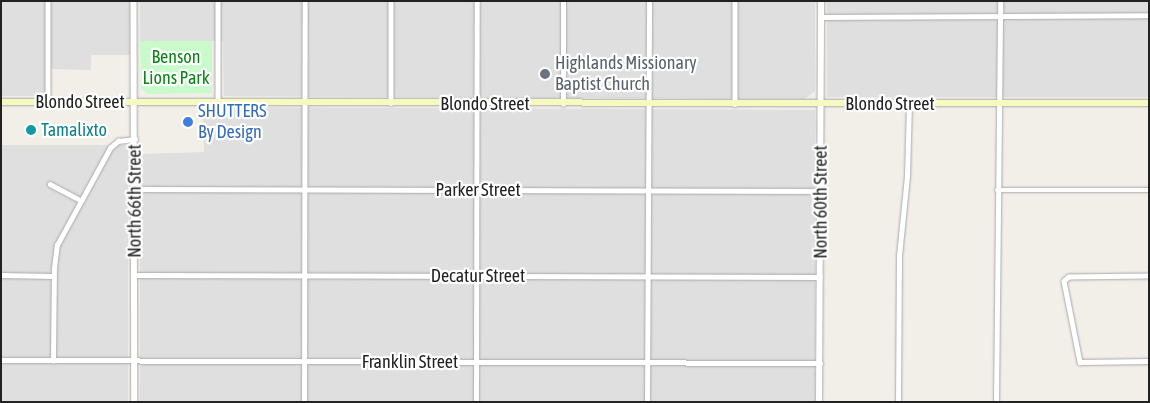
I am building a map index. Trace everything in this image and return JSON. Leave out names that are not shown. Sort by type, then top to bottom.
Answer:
[{"type":"main road","name":"Blondo Street","points":[[1,102],[477,104],[1149,103]]},
{"type":"street","points":[[48,1],[48,102]]},
{"type":"street","name":"North 66th Street","points":[[134,1],[135,402]]},
{"type":"street","points":[[218,1],[218,102]]},
{"type":"street","points":[[304,402],[305,1]]},
{"type":"street","points":[[391,1],[391,103]]},
{"type":"street","points":[[476,402],[477,1]]},
{"type":"street","points":[[563,1],[563,104]]},
{"type":"street","points":[[647,402],[646,276],[649,1]]},
{"type":"street","points":[[735,1],[735,104]]},
{"type":"street","name":"North 60th Street","points":[[819,402],[820,1]]},
{"type":"street","points":[[996,402],[1000,1]]},
{"type":"street","points":[[820,17],[1149,14]]},
{"type":"street","points":[[898,402],[899,256],[907,176],[909,104]]},
{"type":"street","points":[[54,361],[53,276],[57,245],[80,200],[114,143],[135,139]]},
{"type":"street","points":[[50,184],[80,200]]},
{"type":"street","name":"Parker Street","points":[[135,189],[821,191]]},
{"type":"street","points":[[997,190],[1149,190]]},
{"type":"street","points":[[1,275],[53,276]]},
{"type":"street","name":"Decatur Street","points":[[136,275],[820,277]]},
{"type":"street","points":[[1149,276],[1065,279],[1080,362],[1149,361]]},
{"type":"street","name":"Franklin Street","points":[[1,360],[820,364]]},
{"type":"shaded area","points":[[1,1],[131,1],[131,55],[91,55],[91,70],[51,69],[51,96],[1,96]]},
{"type":"shaded area","points":[[140,1],[815,1],[815,91],[805,99],[224,96],[223,41],[140,41]]},
{"type":"shaded area","points":[[827,1],[1149,1],[1149,97],[827,97]]},
{"type":"shaded area","points":[[203,107],[815,110],[815,402],[140,402],[140,154],[204,152]]},
{"type":"shaded area","points":[[1,145],[128,145],[128,402],[1,402]]},
{"type":"green space","name":"Benson Lions Park","points":[[140,41],[212,41],[212,93],[147,94],[141,88]]},
{"type":"place","name":"Highlands Missionary Baptist Church","points":[[545,74]]},
{"type":"place","name":"SHUTTERS By Design","points":[[188,122]]},
{"type":"place","name":"Tamalixto","points":[[31,130]]}]
